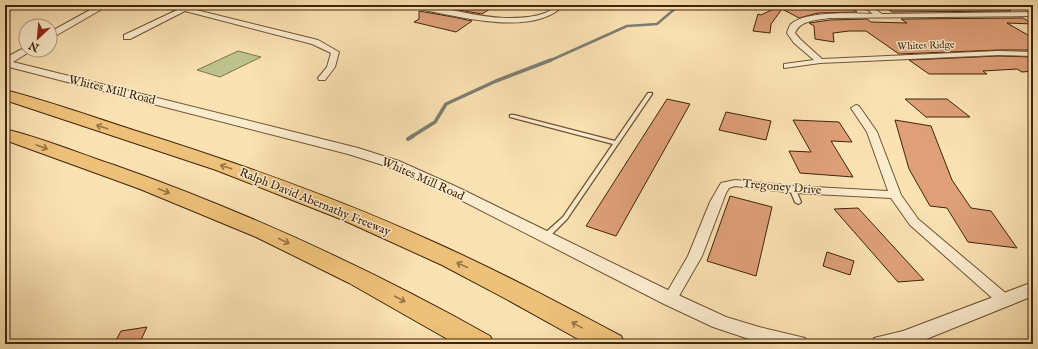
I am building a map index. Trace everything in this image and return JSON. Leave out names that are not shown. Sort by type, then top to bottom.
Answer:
[{"type":"highway","name":"Ralph David Abernathy Freeway","points":[[5,96],[233,170],[352,215],[468,268],[560,315],[612,344]]},
{"type":"highway","points":[[5,134],[150,186],[232,218],[360,278],[436,318],[480,344]]},
{"type":"street","points":[[58,31],[105,5]]},
{"type":"street","points":[[158,5],[184,9],[315,42],[334,52],[331,67],[322,78]]},
{"type":"street","points":[[413,5],[483,19],[501,21],[541,16],[557,10],[561,5]]},
{"type":"street","points":[[865,5],[880,16]]},
{"type":"street","points":[[127,37],[184,9]]},
{"type":"street","points":[[820,61],[794,37],[791,30],[794,24],[805,19],[816,17],[1033,14]]},
{"type":"street","name":"Whites Ridge","points":[[787,66],[820,61],[998,53],[1033,54]]},
{"type":"street","points":[[5,62],[18,55]]},
{"type":"street","name":"Whites Mill Road","points":[[5,62],[346,149],[394,164],[452,190],[670,299],[720,322],[760,335],[798,344]]},
{"type":"street","points":[[856,108],[872,132],[895,195],[914,222],[1004,300]]},
{"type":"street","name":"Tregoney Drive","points":[[670,299],[695,256],[719,193],[725,185],[735,183],[793,190],[895,195]]},
{"type":"street","points":[[881,344],[905,339],[1033,289]]},
{"type":"lane","points":[[545,237],[565,218],[650,94]]},
{"type":"lane","points":[[512,116],[616,143]]},
{"type":"lane","points":[[793,190],[798,202]]},
{"type":"green space","points":[[238,51],[261,57],[220,77],[197,70]]},
{"type":"building","points":[[430,5],[496,5],[482,14]]},
{"type":"building","points":[[782,5],[848,5],[857,12],[818,13],[799,18],[782,9],[771,24],[770,33],[753,31],[758,14],[761,15]]},
{"type":"building","points":[[882,5],[1000,5],[1011,11],[892,12]]},
{"type":"building","points":[[419,11],[472,21],[456,32],[414,22],[419,19]]},
{"type":"building","points":[[1023,18],[1033,24],[1007,23],[1033,38],[1033,50],[899,54],[866,31],[833,33],[834,42],[815,39],[814,26],[809,23],[830,20],[867,19],[871,22],[907,23],[901,19]]},
{"type":"building","points":[[998,56],[1033,57],[1033,71],[1022,72],[1017,69],[983,71],[987,74],[929,74],[909,60]]},
{"type":"building","points":[[667,99],[690,104],[616,236],[586,226]]},
{"type":"building","points":[[905,99],[947,99],[970,117],[926,117]]},
{"type":"building","points":[[726,112],[771,121],[766,140],[719,130]]},
{"type":"building","points":[[793,120],[839,122],[852,142],[831,141],[853,177],[800,173],[789,151],[811,152]]},
{"type":"building","points":[[895,120],[931,126],[952,180],[971,208],[991,211],[1017,248],[968,242],[947,208],[930,206],[909,169]]},
{"type":"building","points":[[730,196],[772,207],[756,276],[707,261]]},
{"type":"building","points":[[858,208],[924,280],[898,282],[834,209]]},
{"type":"building","points":[[827,252],[854,261],[850,275],[823,266]]},
{"type":"building","points":[[147,327],[139,344],[114,344],[121,331]]},
{"type":"waterway","points":[[549,61],[627,26],[657,24],[677,7],[690,5]]},
{"type":"waterway","points":[[411,137],[435,122],[446,104],[496,81],[551,60]]},
{"type":"waterway","points":[[408,139],[413,136]]}]
